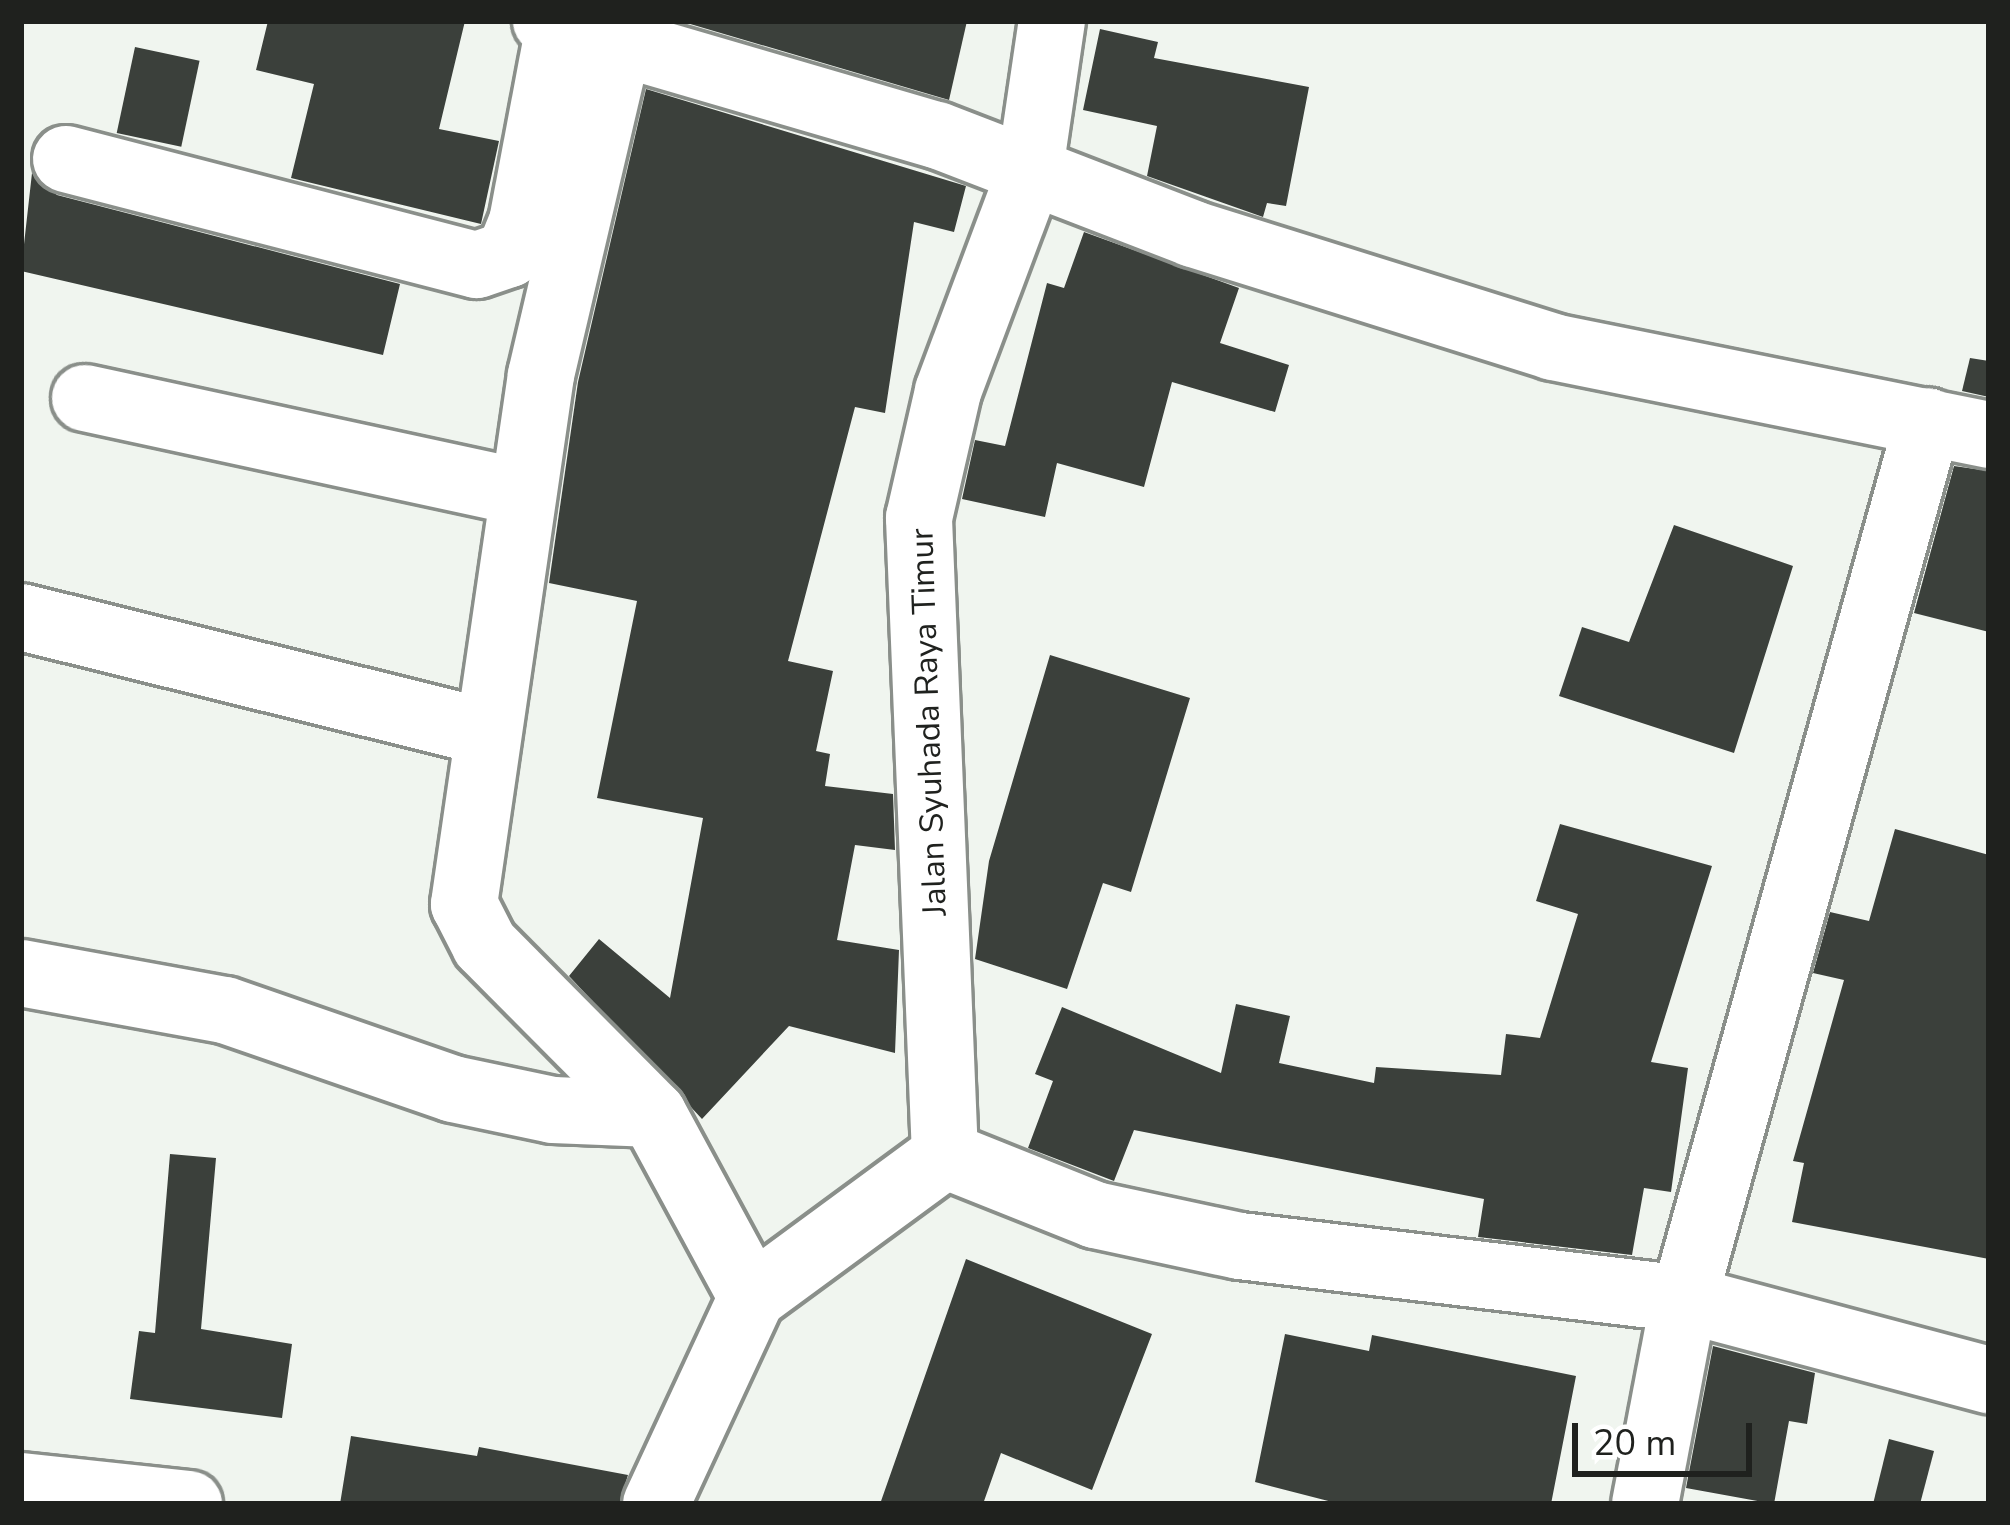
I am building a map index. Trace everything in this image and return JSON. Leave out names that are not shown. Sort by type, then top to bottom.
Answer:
[{"type":"street","name":"Jalan Syuhada Raya Timur","points":[[945,1155],[919,518],[948,391],[1029,176],[1052,21]]},
{"type":"street","points":[[589,31],[814,95],[1029,176],[1553,347],[1959,428],[1684,1299],[1645,1504]]},
{"type":"street","points":[[66,159],[478,265],[509,254],[589,31]]},
{"type":"street","points":[[589,31],[578,194],[520,493],[461,727],[464,904],[485,945],[606,1114],[752,1297]]},
{"type":"street","points":[[86,398],[520,493]]},
{"type":"street","points":[[21,617],[461,727]]},
{"type":"street","points":[[21,973],[225,1010],[453,1089],[606,1114]]},
{"type":"street","points":[[656,1504],[752,1297],[945,1155],[1095,1215],[1240,1246],[1684,1299],[1989,1380]]},
{"type":"street","points":[[21,1486],[189,1504]]},
{"type":"building","points":[[268,21],[465,21],[439,129],[499,141],[481,224],[291,178],[314,84],[256,70]]},
{"type":"building","points":[[680,21],[967,21],[949,100]]},
{"type":"building","points":[[1100,29],[1158,42],[1154,58],[1309,87],[1286,206],[1267,203],[1263,217],[1147,176],[1157,126],[1083,110]]},
{"type":"building","points":[[135,47],[200,61],[181,147],[117,133]]},
{"type":"building","points":[[646,89],[966,186],[954,232],[914,222],[885,413],[855,407],[788,661],[833,671],[816,751],[830,754],[825,786],[893,794],[895,850],[855,845],[837,940],[899,950],[895,1053],[789,1026],[702,1119],[569,976],[599,939],[670,998],[703,818],[597,798],[637,601],[549,583],[578,382]]},
{"type":"building","points":[[32,173],[57,195],[400,284],[383,355],[21,271]]},
{"type":"building","points":[[1084,232],[1239,288],[1220,343],[1289,365],[1275,412],[1172,382],[1144,487],[1057,463],[1045,517],[962,499],[975,440],[1005,446],[1047,283],[1064,288]]},
{"type":"building","points":[[1970,358],[1989,361],[1989,397],[1962,391]]},
{"type":"building","points":[[1954,466],[1989,471],[1989,632],[1914,613]]},
{"type":"building","points":[[1674,525],[1793,566],[1734,753],[1559,696],[1582,627],[1629,642]]},
{"type":"building","points":[[1050,655],[1190,698],[1131,892],[1103,883],[1067,989],[975,959],[989,861]]},
{"type":"building","points":[[1560,824],[1712,866],[1651,1062],[1688,1068],[1671,1192],[1644,1188],[1632,1255],[1478,1237],[1484,1199],[1134,1130],[1114,1181],[1028,1148],[1053,1081],[1035,1074],[1062,1007],[1221,1073],[1236,1004],[1290,1016],[1279,1063],[1374,1083],[1376,1067],[1501,1075],[1506,1034],[1540,1038],[1578,914],[1536,901]]},
{"type":"building","points":[[1895,829],[1989,855],[1989,1259],[1792,1222],[1804,1163],[1793,1161],[1844,980],[1813,973],[1830,912],[1869,921]]},
{"type":"building","points":[[170,1154],[216,1158],[201,1329],[292,1344],[282,1418],[130,1399],[139,1331],[155,1333]]},
{"type":"building","points":[[966,1259],[1152,1334],[1092,1490],[1001,1453],[983,1504],[880,1504]]},
{"type":"building","points":[[1285,1334],[1369,1351],[1372,1335],[1576,1376],[1551,1504],[1340,1504],[1255,1482]]},
{"type":"building","points":[[1713,1346],[1815,1373],[1807,1424],[1789,1421],[1774,1504],[1686,1488]]},
{"type":"building","points":[[351,1436],[477,1456],[479,1447],[628,1475],[619,1504],[340,1504]]},
{"type":"building","points":[[1889,1439],[1934,1451],[1920,1504],[1873,1504]]}]
